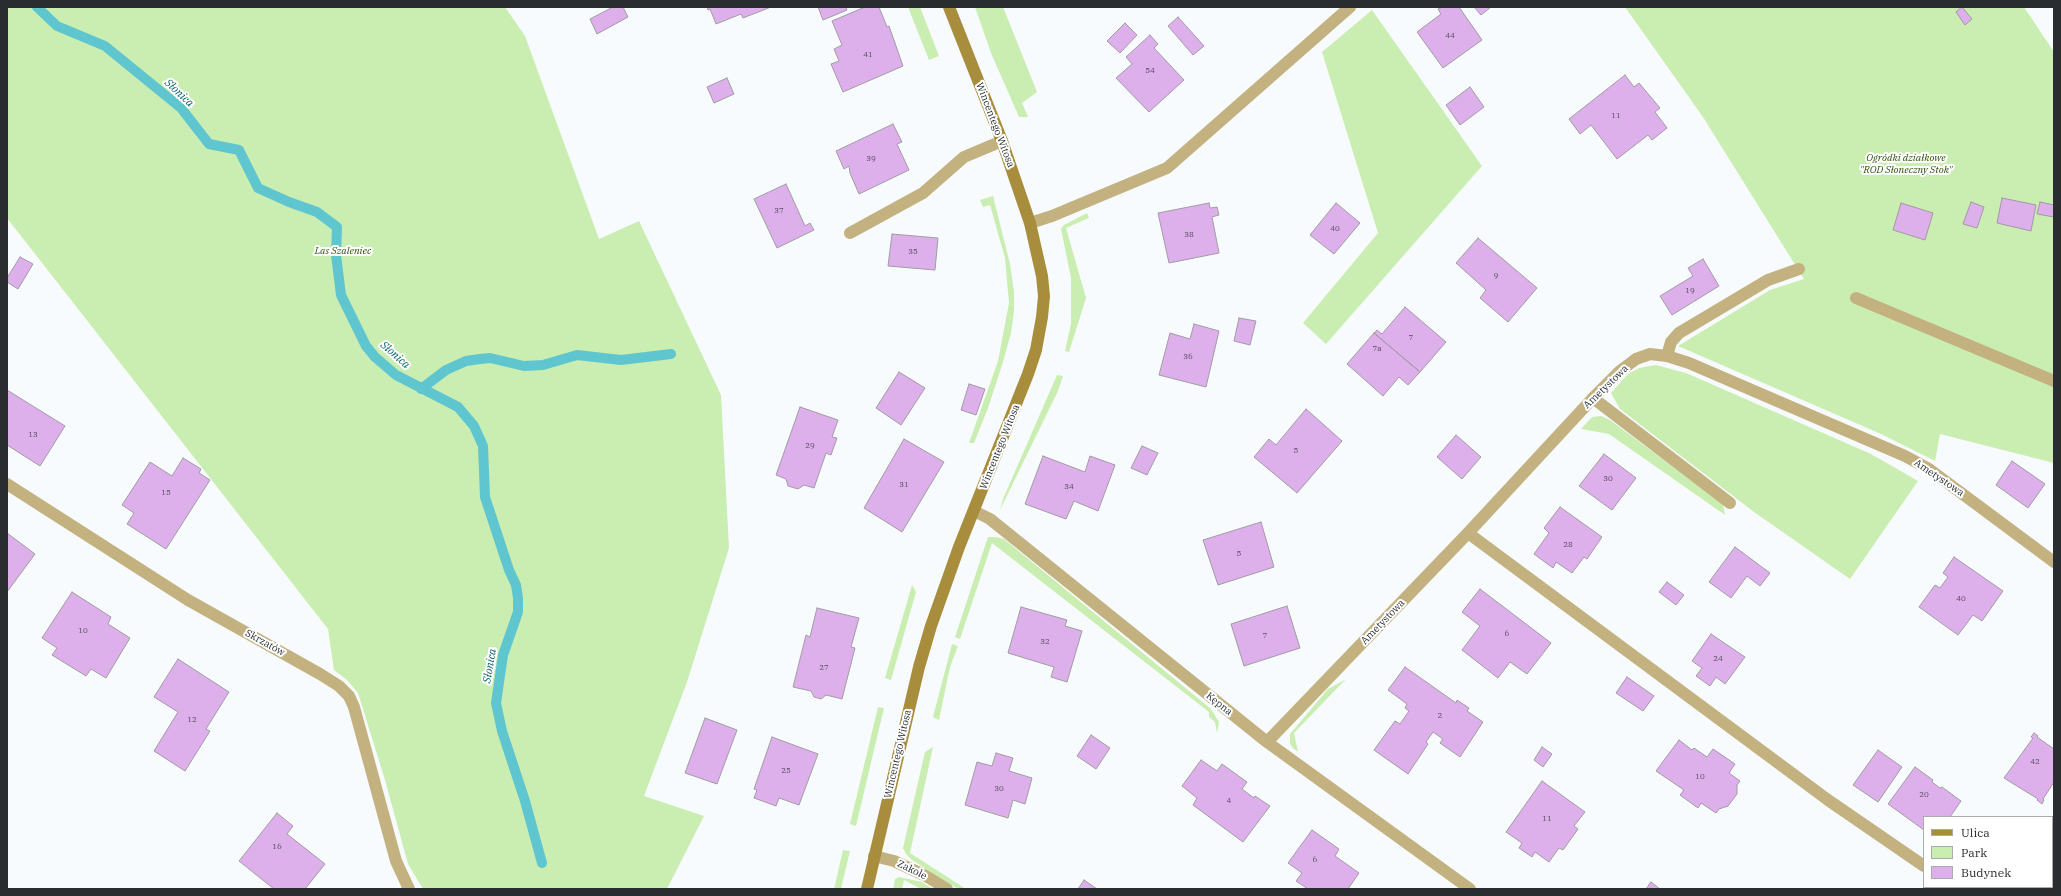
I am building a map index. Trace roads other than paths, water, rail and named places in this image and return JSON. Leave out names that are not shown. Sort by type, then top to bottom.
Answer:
[{"type":"street","name":"Wincentego Witosa","points":[[867,889],[919,667],[945,585],[1028,374],[1040,332],[1043,289],[1037,252],[1030,223],[1002,141],[949,7]]},
{"type":"street","points":[[1030,223],[1052,216],[1167,168],[1350,7]]},
{"type":"street","points":[[850,233],[923,193],[964,157],[1002,141]]},
{"type":"street","points":[[1667,356],[1671,342],[1679,333],[1768,280],[1799,269]]},
{"type":"street","points":[[1856,298],[2054,381]]},
{"type":"street","name":"Ametystowa","points":[[1267,742],[1468,533],[1593,398],[1620,371],[1636,359],[1650,354],[1667,356],[1703,369],[1905,456],[1929,469],[2054,562]]},
{"type":"street","points":[[1593,398],[1730,503]]},
{"type":"street","name":"Skrzatów","points":[[7,484],[188,600],[320,674],[339,686],[349,696],[354,707],[396,861],[409,889]]},
{"type":"street","name":"Kępna","points":[[974,511],[990,519],[1267,742],[1470,889]]},
{"type":"street","points":[[1468,533],[1828,800],[1923,865]]},
{"type":"street","name":"Zakole","points":[[874,856],[894,861],[926,876],[947,889]]},
{"type":"waterway","name":"Słonica","points":[[37,7],[57,26],[105,46],[181,108],[209,144],[239,150],[258,188],[289,202],[317,212],[337,227],[336,255],[341,295],[366,346],[375,357],[396,375],[458,407],[474,426],[483,446],[485,497],[509,570],[516,585],[518,598],[518,612],[503,655],[496,703],[502,731],[525,801],[542,863]]},
{"type":"waterway","points":[[421,389],[446,370],[466,361],[480,359],[490,358],[524,366],[543,365],[577,355],[621,360],[671,354]]},
{"type":"park label","name":"Ogródki działkowe \"ROD Słoneczny Stok\"","points":[[1906,164]]},
{"type":"park label","name":"Las Szaleniec","points":[[343,251]]}]
